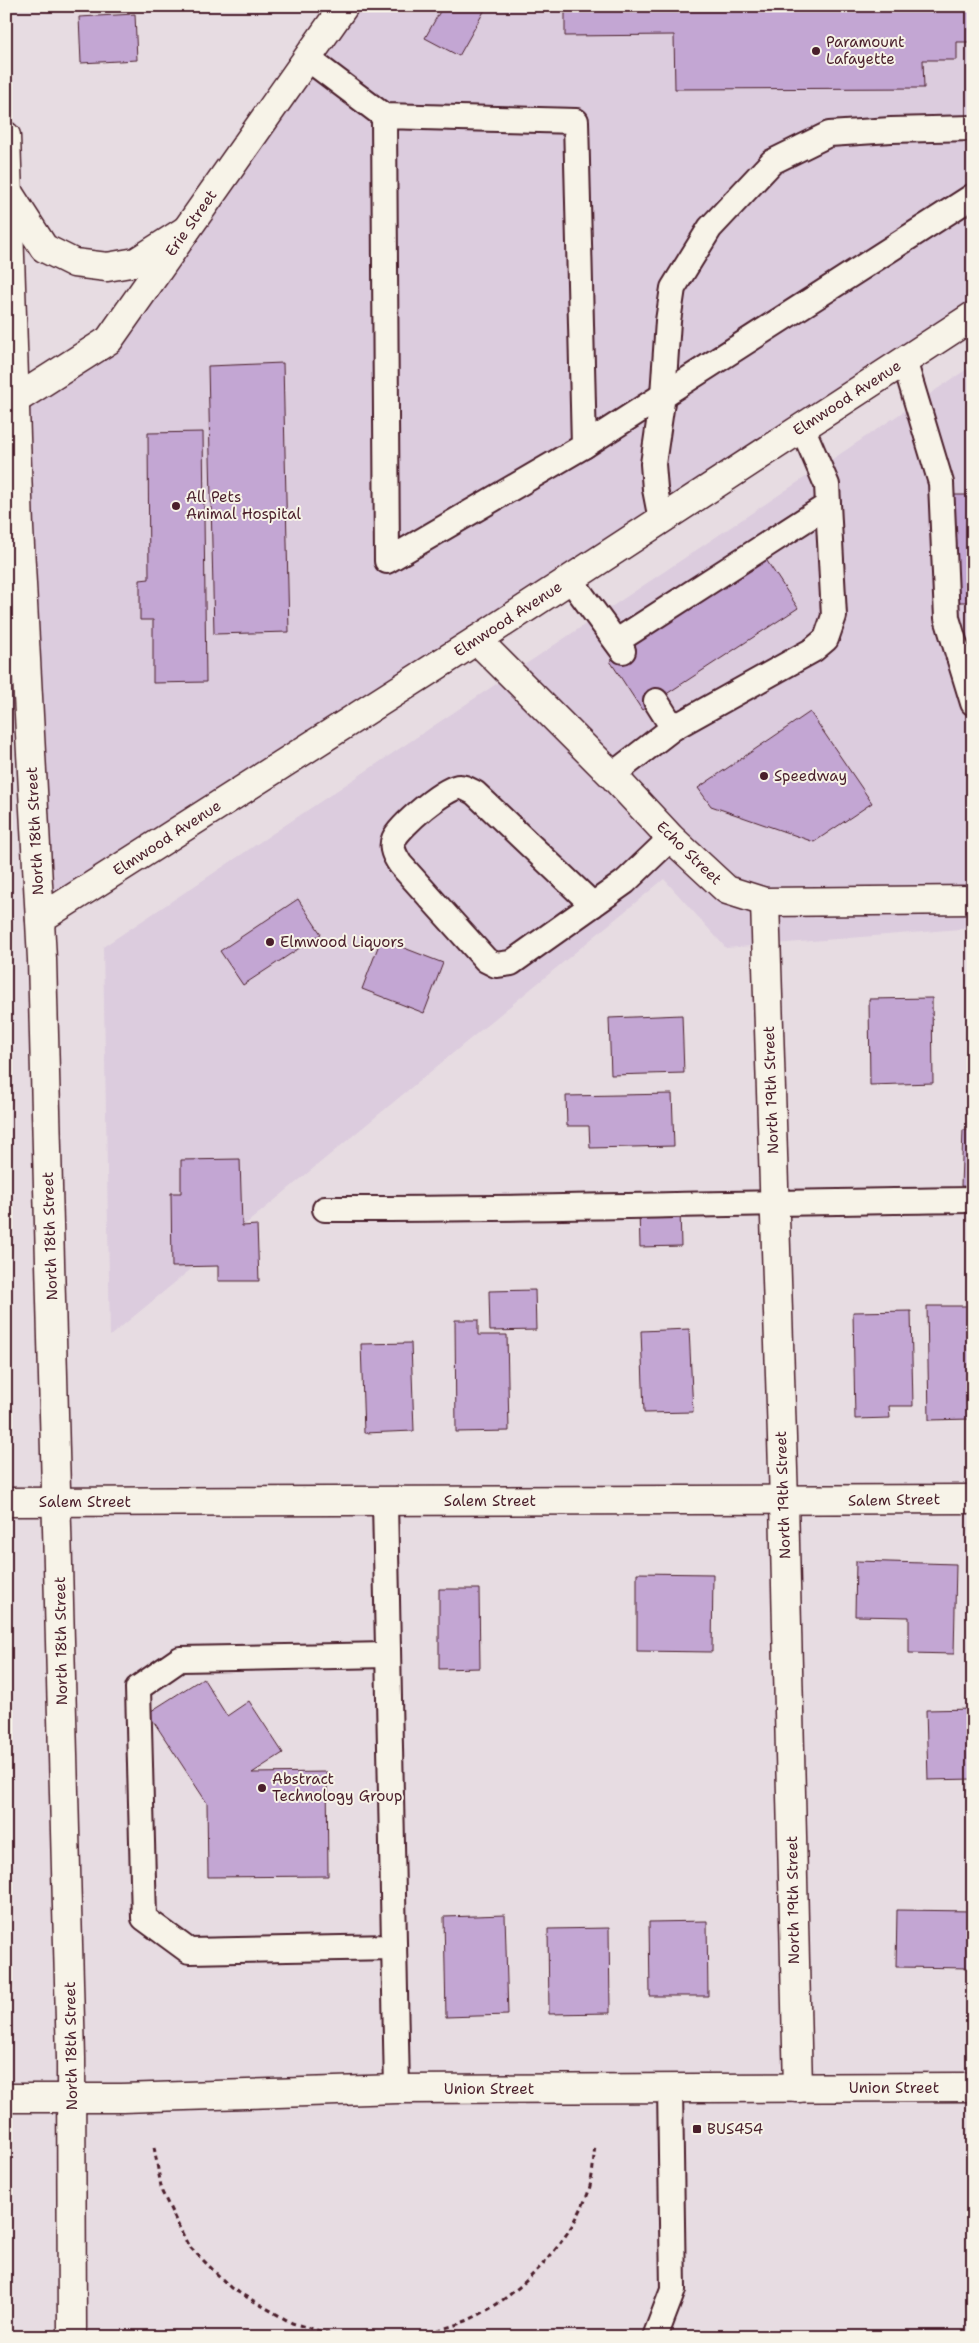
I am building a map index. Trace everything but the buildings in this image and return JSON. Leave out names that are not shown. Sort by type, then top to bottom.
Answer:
[{"type":"main road","name":"Erie Street","points":[[11,403],[109,340],[344,6]]},
{"type":"main road","name":"North 18th Street","points":[[6,137],[14,587],[40,919],[58,1502],[72,2097],[72,2337]]},
{"type":"main road","points":[[8,192],[44,248],[74,263],[107,267],[136,262],[186,230]]},
{"type":"main road","name":"Elmwood Avenue","points":[[40,919],[477,640],[973,316]]},
{"type":"main road","name":"Echo Street","points":[[477,640],[612,775],[671,838],[727,890],[765,902],[973,900]]},
{"type":"main road","name":"North 19th Street","points":[[765,902],[784,1501],[798,2088]]},
{"type":"main road","name":"Salem Street","points":[[6,1502],[973,1499]]},
{"type":"main road","name":"Union Street","points":[[6,2098],[122,2098],[397,2089],[973,2087]]},
{"type":"lane","points":[[307,58],[384,116],[576,121],[584,446]]},
{"type":"lane","points":[[384,116],[388,561],[584,446],[973,196]]},
{"type":"lane","points":[[661,520],[655,489],[653,464],[664,395],[668,321],[673,288],[710,228],[772,162],[829,134],[973,128]]},
{"type":"lane","points":[[904,360],[941,483],[947,618],[973,703]]},
{"type":"lane","points":[[612,775],[673,728],[813,650],[826,639],[834,616],[827,485],[802,427]]},
{"type":"lane","points":[[570,579],[620,646],[828,506]]},
{"type":"lane","points":[[656,702],[673,728]]},
{"type":"lane","points":[[593,905],[475,793],[460,787],[446,791],[401,828],[393,840],[393,852],[400,864],[486,960],[496,965],[511,963],[593,905],[625,882],[671,838]]},
{"type":"lane","points":[[325,1209],[441,1210],[774,1202],[973,1200]]},
{"type":"lane","points":[[385,1502],[397,2089]]},
{"type":"lane","points":[[388,1655],[180,1659],[138,1688],[144,1918],[190,1952],[394,1947]]},
{"type":"lane","points":[[654,2337],[673,2290],[670,2088]]},
{"type":"path","points":[[411,2337],[466,2321],[508,2296],[539,2270],[566,2234],[587,2197],[595,2146]]},
{"type":"path","points":[[154,2147],[162,2192],[188,2246],[231,2288],[292,2323],[341,2337]]},
{"type":"shaded area","points":[[344,6],[973,6],[973,316],[40,919],[15,400],[109,340]]},
{"type":"shaded area","points":[[973,365],[973,928],[726,948],[664,879],[110,1336],[103,947]]},
{"type":"place","name":"Paramount Lafayette","points":[[816,51]]},
{"type":"place","name":"All Pets Animal Hospital","points":[[176,506]]},
{"type":"place","name":"Speedway","points":[[764,776]]},
{"type":"place","name":"Elmwood Liquors","points":[[270,942]]},
{"type":"place","name":"Abstract Technology Group","points":[[262,1788]]},
{"type":"place","name":"BUS454","points":[[697,2129]]}]
